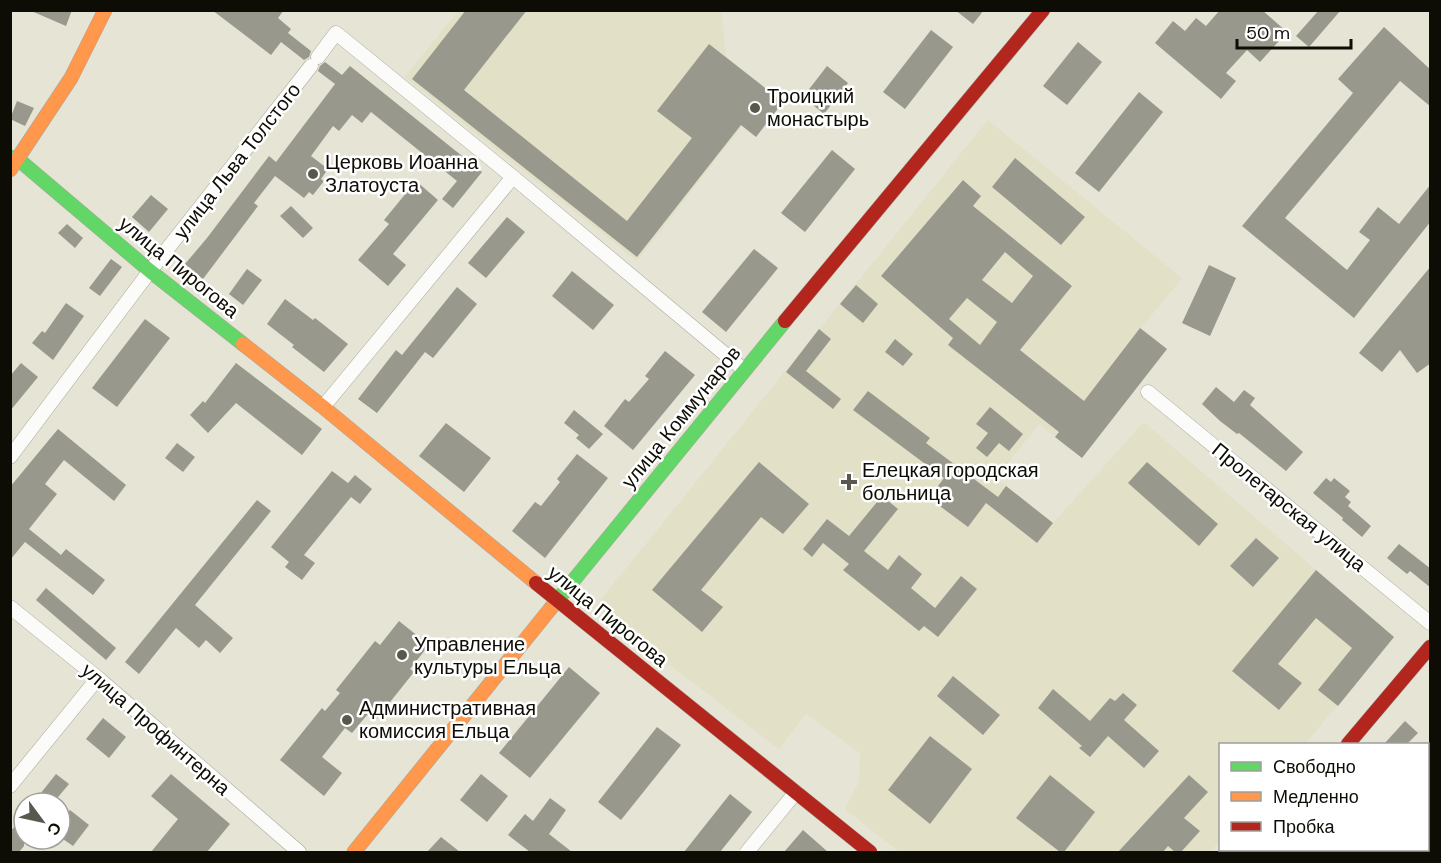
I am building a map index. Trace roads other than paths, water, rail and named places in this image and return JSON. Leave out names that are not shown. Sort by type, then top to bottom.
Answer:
[{"type":"street","points":[[13,162],[71,78],[105,10]]},
{"type":"street","name":"улица Коммунаров","points":[[354,852],[744,370],[1042,10]]},
{"type":"street","name":"улица Льва Толстого","points":[[10,457],[150,271],[336,33],[513,177]]},
{"type":"street","name":"улица Пирогова","points":[[13,162],[323,407],[557,600],[870,852]]},
{"type":"street","points":[[323,407],[513,177],[744,370]]},
{"type":"street","name":"Пролетарская улица","points":[[1148,392],[1431,622]]},
{"type":"street","name":"улица Профинтерна","points":[[10,607],[98,678],[300,852]]},
{"type":"street","points":[[1349,743],[1431,647]]},
{"type":"street","points":[[10,786],[98,678]]},
{"type":"street","points":[[747,852],[796,792]]},
{"type":"place","name":"Троицкий монастырь","points":[[755,108]]},
{"type":"place","name":"Церковь Иоанна Златоуста","points":[[313,174]]},
{"type":"place","name":"Елецкая городская больница","points":[[849,482]]},
{"type":"place","name":"Управление культуры Ельца","points":[[402,655]]},
{"type":"place","name":"Административная комиссия Ельца","points":[[347,720]]}]
